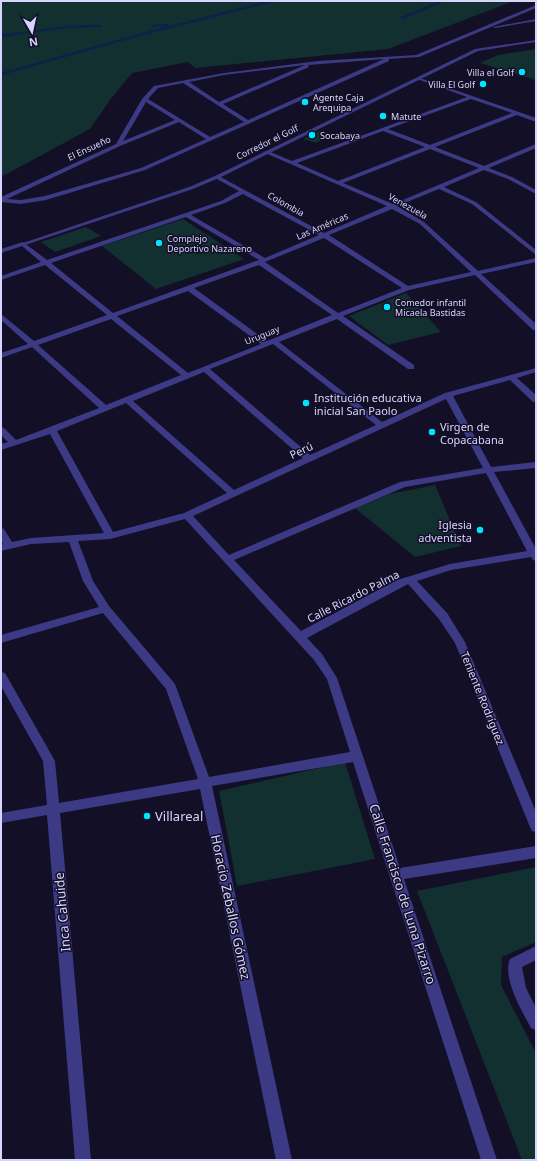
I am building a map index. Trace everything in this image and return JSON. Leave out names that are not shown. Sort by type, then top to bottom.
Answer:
[{"type":"street","points":[[475,31],[536,6]]},
{"type":"street","points":[[475,31],[536,20]]},
{"type":"street","name":"El Ensueño","points":[[1,199],[118,145],[146,99],[156,87],[224,74],[318,62],[422,55],[475,31]]},
{"type":"street","name":"Corredor el Golf","points":[[1,251],[191,188],[477,50],[536,41]]},
{"type":"street","points":[[1,199],[21,202],[46,198],[143,169],[208,138],[393,57]]},
{"type":"street","points":[[219,104],[318,62]]},
{"type":"street","points":[[420,78],[536,120]]},
{"type":"street","points":[[183,82],[246,122]]},
{"type":"street","points":[[291,163],[382,128],[471,97]]},
{"type":"street","points":[[146,99],[208,138]]},
{"type":"street","points":[[338,183],[518,113]]},
{"type":"street","points":[[118,145],[180,120]]},
{"type":"street","points":[[382,128],[510,178],[536,192]]},
{"type":"street","name":"Las Américas","points":[[1,356],[262,261],[536,146]]},
{"type":"street","points":[[528,149],[536,153]]},
{"type":"street","name":"Venezuela","points":[[266,152],[392,206],[422,223],[536,328]]},
{"type":"street","name":"Colombia","points":[[216,177],[324,235],[407,288]]},
{"type":"street","points":[[439,187],[474,203],[536,253]]},
{"type":"street","points":[[1,278],[187,215],[223,202],[244,191]]},
{"type":"street","points":[[187,215],[262,261],[337,316],[411,367]]},
{"type":"street","points":[[23,244],[187,376]]},
{"type":"street","name":"Uruguay","points":[[1,447],[52,430],[407,288],[536,260]]},
{"type":"street","points":[[188,288],[270,343],[381,425]]},
{"type":"street","points":[[1,316],[105,409]]},
{"type":"street","points":[[205,369],[309,459]]},
{"type":"street","name":"Perú","points":[[5,547],[32,541],[110,536],[187,515],[448,395],[536,370]]},
{"type":"street","points":[[511,376],[536,400]]},
{"type":"street","points":[[448,395],[487,470],[535,555]]},
{"type":"street","points":[[127,400],[233,494]]},
{"type":"street","points":[[1,430],[14,443]]},
{"type":"street","points":[[52,430],[110,536]]},
{"type":"street","points":[[228,559],[402,484],[487,470],[536,465]]},
{"type":"street","name":"Calle Francisco de Luna Pizarro","points":[[187,515],[318,657],[332,678],[489,1160]]},
{"type":"street","points":[[1,531],[5,547]]},
{"type":"street","name":"Horacio Zeballos Gómez","points":[[72,538],[88,581],[105,609],[171,687],[205,783],[284,1160]]},
{"type":"street","name":"Calle Ricardo Palma","points":[[299,637],[401,583],[450,567],[535,555]]},
{"type":"street","name":"Teniente Rodríguez","points":[[410,580],[443,616],[460,642],[536,827]]},
{"type":"street","points":[[1,639],[105,609]]},
{"type":"street","name":"Inca Cahuide","points":[[1,676],[49,760],[83,1160]]},
{"type":"street","points":[[1,818],[358,756]]},
{"type":"street","points":[[397,874],[536,852]]},
{"type":"street","points":[[536,953],[525,957],[515,964],[519,989],[536,1023]]},
{"type":"green space","points":[[1,1],[514,1],[388,49],[195,68],[188,62],[132,73],[110,100],[90,129],[1,177]]},
{"type":"green space","name":"Villa el Golf","points":[[536,49],[536,80],[480,63],[498,55]]},
{"type":"green space","points":[[319,131],[332,134],[316,143],[303,139]]},
{"type":"green space","points":[[183,219],[244,259],[156,289],[102,246]]},
{"type":"green space","points":[[86,227],[101,236],[55,252],[41,242]]},
{"type":"green space","points":[[406,293],[441,332],[388,345],[349,316]]},
{"type":"green space","points":[[435,485],[461,546],[415,557],[355,508],[390,494]]},
{"type":"green space","points":[[345,762],[375,859],[237,886],[219,791]]},
{"type":"green space","points":[[536,867],[536,942],[502,957],[501,985],[536,1053],[536,1160],[522,1160],[417,891]]},
{"type":"waterway","points":[[1,74],[135,36],[272,1]]},
{"type":"waterway","points":[[402,18],[442,1]]},
{"type":"waterway","points":[[153,26],[168,25]]},
{"type":"waterway","points":[[1,36],[66,27],[101,26]]},
{"type":"place","name":"Villa el Golf","points":[[522,72]]},
{"type":"place","name":"Villa El Golf","points":[[483,84]]},
{"type":"place","name":"Agente Caja Arequipa","points":[[305,102]]},
{"type":"place","name":"Matute","points":[[383,116]]},
{"type":"place","name":"Socabaya","points":[[312,135]]},
{"type":"place","name":"Complejo Deportivo Nazareno","points":[[159,243]]},
{"type":"place","name":"Comedor infantil Micaela Bastidas","points":[[387,307]]},
{"type":"place","name":"Institución educativa inicial San Paolo","points":[[306,403]]},
{"type":"place","name":"Virgen de Copacabana","points":[[432,432]]},
{"type":"place","name":"Iglesia adventista","points":[[480,530]]},
{"type":"place","name":"Villareal","points":[[147,816]]}]
